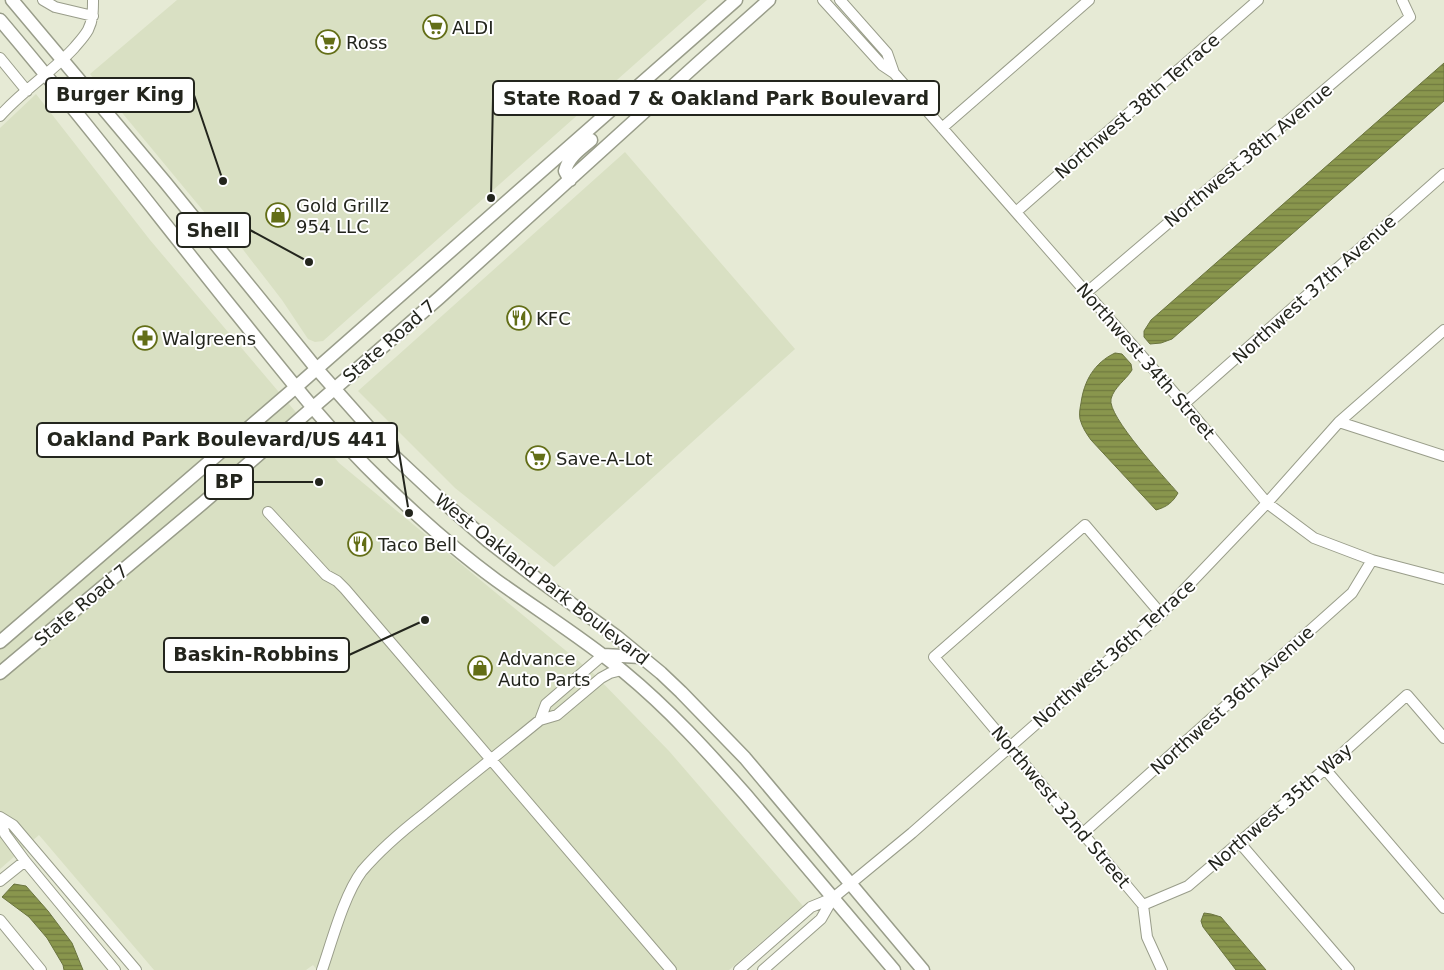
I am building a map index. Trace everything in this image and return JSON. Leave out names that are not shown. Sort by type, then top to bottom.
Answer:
[{"type":"main road","name":"West Oakland Park Boulevard","points":[[12,0],[165,182],[316,368],[395,456],[452,510],[498,548],[616,636],[681,692],[730,742],[923,970]]},
{"type":"main road","name":"State Road 7","points":[[0,642],[296,387],[736,0]]},
{"type":"main road","name":"State Road 7","points":[[0,673],[204,502],[439,298],[769,0]]},
{"type":"main road","name":"West Oakland Park Boulevard","points":[[0,20],[46,74],[296,387],[379,479],[438,533],[494,578],[603,655],[669,712],[723,768],[894,970]]},
{"type":"main road","points":[[570,180],[565,171],[572,156],[630,106],[642,84]]},
{"type":"main road","points":[[603,655],[641,657]]},
{"type":"street","points":[[43,0],[55,7],[93,16]]},
{"type":"street","points":[[0,116],[11,104],[63,60],[89,29],[93,16],[93,0]]},
{"type":"street","name":"Northwest 34th Street","points":[[823,0],[882,65],[894,74],[942,128],[1184,404],[1267,503],[1314,538],[1372,560],[1444,579]]},
{"type":"street","name":"Northwest 34th Street","points":[[840,0],[886,53],[894,74]]},
{"type":"street","points":[[942,128],[1089,0]]},
{"type":"street","name":"Northwest 38th Terrace","points":[[1016,212],[1258,0]]},
{"type":"street","name":"Northwest 38th Avenue","points":[[1086,292],[1410,17],[1402,0]]},
{"type":"street","points":[[0,58],[28,91]]},
{"type":"street","name":"Northwest 37th Avenue","points":[[1184,404],[1444,174]]},
{"type":"street","name":"Northwest 36th Terrace","points":[[739,970],[811,907],[833,898],[912,833],[1162,614],[1267,503],[1338,422],[1444,330]]},
{"type":"street","points":[[1338,422],[1444,456]]},
{"type":"street","points":[[268,512],[326,575],[337,581],[345,589],[671,970]]},
{"type":"street","name":"Northwest 32nd Street","points":[[1162,614],[1086,525],[934,657],[1143,906],[1147,937],[1162,970]]},
{"type":"street","name":"Northwest 36th Avenue","points":[[1082,834],[1352,593],[1372,560]]},
{"type":"street","points":[[540,720],[546,704],[603,655]]},
{"type":"street","points":[[322,970],[342,911],[362,872],[384,849],[540,720],[557,715],[601,678],[622,670]]},
{"type":"street","name":"Northwest 35th Way","points":[[1143,906],[1188,886],[1325,769],[1407,694],[1444,738]]},
{"type":"street","points":[[1325,769],[1444,908]]},
{"type":"street","points":[[0,818],[5,834],[25,861],[115,970]]},
{"type":"street","points":[[0,818],[13,825],[136,970]]},
{"type":"street","points":[[1239,842],[1349,970]]},
{"type":"street","points":[[0,882],[25,861]]},
{"type":"street","name":"Northwest 36th Terrace","points":[[764,970],[821,919],[833,898]]},
{"type":"street","points":[[0,920],[41,970]]},
{"type":"shaded area","points":[[177,0],[707,0],[323,341],[315,342],[308,339],[282,300],[241,247],[210,219],[90,74]]},
{"type":"shaded area","points":[[1444,63],[1444,101],[1172,339],[1150,344],[1144,337],[1144,331],[1151,320]]},
{"type":"shaded area","points":[[36,94],[150,240],[339,463],[594,674],[669,751],[803,906],[729,970],[317,970],[313,965],[306,970],[154,970],[39,835],[0,869],[0,128]]},
{"type":"shaded area","points":[[625,152],[795,349],[554,567],[455,488],[358,391]]},
{"type":"shaded area","points":[[1115,353],[1122,354],[1131,364],[1132,370],[1117,387],[1111,399],[1112,407],[1118,419],[1138,447],[1178,493],[1169,504],[1156,510],[1091,440],[1084,430],[1080,419],[1082,395],[1091,374],[1101,362]]},
{"type":"shaded area","points":[[14,884],[26,886],[48,911],[72,943],[83,970],[64,970],[47,938],[29,917],[2,897]]},
{"type":"shaded area","points":[[1204,913],[1221,917],[1266,970],[1236,970],[1203,927],[1201,921]]},
{"type":"place","name":"ALDI","points":[[435,27]]},
{"type":"place","name":"Ross","points":[[328,42]]},
{"type":"place","name":"Burger King","points":[[223,181]]},
{"type":"place","name":"State Road 7 & Oakland Park Boulevard","points":[[491,198]]},
{"type":"place","name":"Gold Grillz 954 LLC","points":[[278,215]]},
{"type":"place","name":"Shell","points":[[309,262]]},
{"type":"place","name":"KFC","points":[[519,318]]},
{"type":"place","name":"Walgreens","points":[[145,338]]},
{"type":"place","name":"Save-A-Lot","points":[[538,458]]},
{"type":"place","name":"BP","points":[[319,482]]},
{"type":"place","name":"Oakland Park Boulevard/US 441","points":[[409,513]]},
{"type":"place","name":"Taco Bell","points":[[360,544]]},
{"type":"place","name":"Baskin-Robbins","points":[[425,620]]},
{"type":"place","name":"Advance Auto Parts","points":[[480,668]]}]
